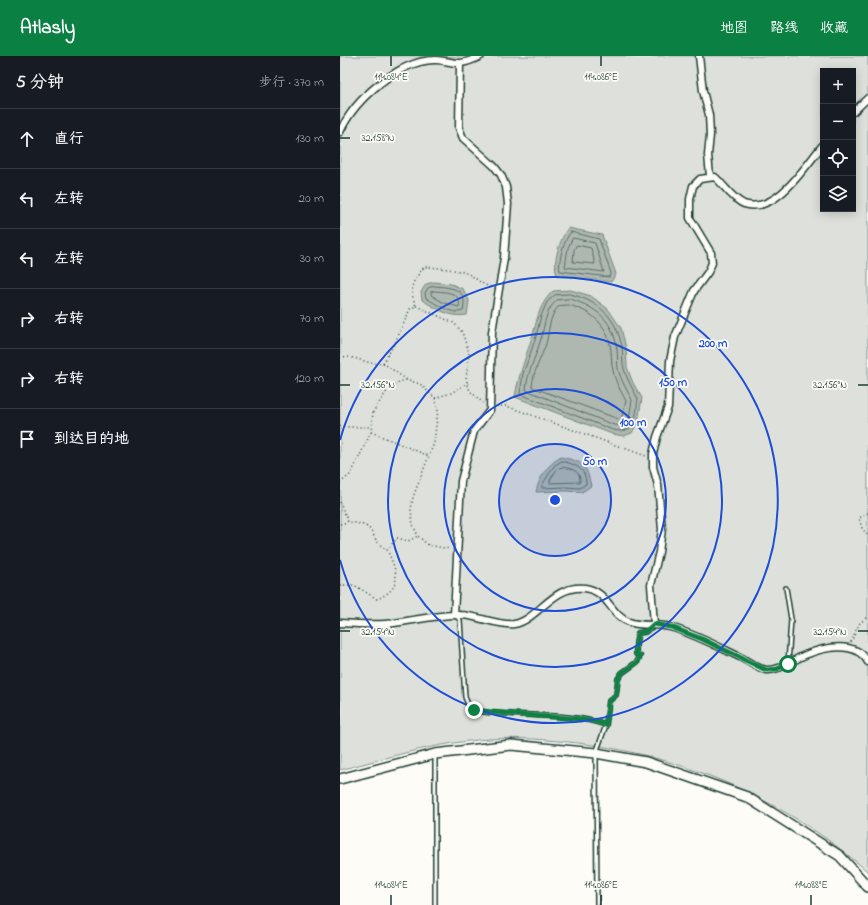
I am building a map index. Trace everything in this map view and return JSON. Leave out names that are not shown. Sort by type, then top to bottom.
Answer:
[{"type":"street","points":[[340,132],[361,102],[375,87],[401,70],[432,58],[460,63],[482,56]]},
{"type":"street","points":[[699,56],[703,91],[709,115],[710,135],[708,155],[710,176]]},
{"type":"street","points":[[454,615],[458,550],[458,502],[461,481],[474,431],[490,408],[492,332],[507,226],[508,204],[506,186],[494,166],[463,138],[460,128],[460,63]]},
{"type":"street","points":[[856,109],[868,98]]},
{"type":"street","points":[[654,624],[651,585],[659,552],[662,529],[653,457],[657,437],[668,407],[670,361],[674,337],[694,291],[708,272],[712,263],[711,254],[690,218],[690,199],[693,186],[700,179],[710,176],[715,177],[734,198],[744,204],[757,206],[770,203],[782,194],[820,149]]},
{"type":"street","points":[[340,623],[386,624],[454,615],[513,624],[524,620],[550,599],[568,589],[584,588],[599,592],[627,622],[671,627],[702,639],[766,670],[777,669],[804,655],[826,648],[848,648],[865,656],[868,662]]},
{"type":"street","points":[[340,779],[435,754],[511,745],[596,753],[646,762],[746,797],[840,856],[868,887]]},
{"type":"lane","points":[[786,588],[791,619],[788,664]]},
{"type":"lane","points":[[454,615],[460,620],[465,697],[468,705],[474,710],[596,721],[606,725]]},
{"type":"lane","points":[[597,905],[596,753],[606,725],[609,701],[616,695],[618,679],[622,673],[638,662],[640,656],[636,654],[636,637],[638,633],[645,632],[654,624]]},
{"type":"lane","points":[[435,754],[435,905]]},
{"type":"path","points":[[499,288],[488,287],[469,274],[432,267],[424,267],[414,280],[410,292],[416,306],[454,323],[462,332],[469,353],[466,379],[470,391],[490,408],[506,406],[644,456],[653,457]]},
{"type":"path","points":[[383,363],[395,343],[410,309],[416,306]]},
{"type":"path","points":[[340,357],[350,356],[375,364],[383,363],[407,380],[420,384],[435,398],[438,409],[434,443],[413,497],[411,510],[413,525],[418,536],[428,544],[458,550]]},
{"type":"path","points":[[340,483],[350,474],[371,432],[373,412],[389,388],[399,382],[407,380]]},
{"type":"path","points":[[435,398],[451,393],[468,383]]},
{"type":"path","points":[[340,427],[371,427]]},
{"type":"path","points":[[371,432],[429,456]]},
{"type":"path","points":[[340,502],[348,522]]},
{"type":"path","points":[[868,513],[859,518],[862,528],[868,536]]},
{"type":"path","points":[[340,524],[348,522],[363,523],[371,529],[378,544],[387,550],[397,576],[394,586],[387,595],[377,599],[354,586],[340,585]]},
{"type":"path","points":[[387,550],[397,538],[408,541],[418,536]]},
{"type":"path","points":[[848,648],[859,624],[868,616]]},
{"type":"shaded area","points":[[340,56],[868,56],[868,872],[835,845],[799,821],[762,800],[723,781],[683,766],[642,755],[600,746],[535,739],[502,738],[453,743],[388,757],[340,770]]},
{"type":"water","points":[[568,228],[602,235],[616,274],[611,282],[557,275],[555,264],[556,258],[562,238]]},
{"type":"water","points":[[434,282],[451,284],[463,289],[469,300],[467,315],[461,316],[449,314],[422,300],[421,292],[426,284]]},
{"type":"water","points":[[571,290],[591,296],[608,309],[621,328],[626,348],[627,367],[633,383],[642,398],[638,422],[632,433],[624,436],[612,434],[515,397],[522,368],[541,308],[553,291]]},
{"type":"water","points":[[561,457],[579,462],[587,472],[591,486],[582,492],[536,492],[539,481],[548,467]]},
{"type":"route","points":[[474,710],[596,721],[606,725],[609,701],[616,695],[618,679],[622,673],[638,662],[640,656],[636,654],[636,637],[638,633],[645,632],[654,624],[671,627],[702,639],[766,670],[777,669],[788,664]]}]
